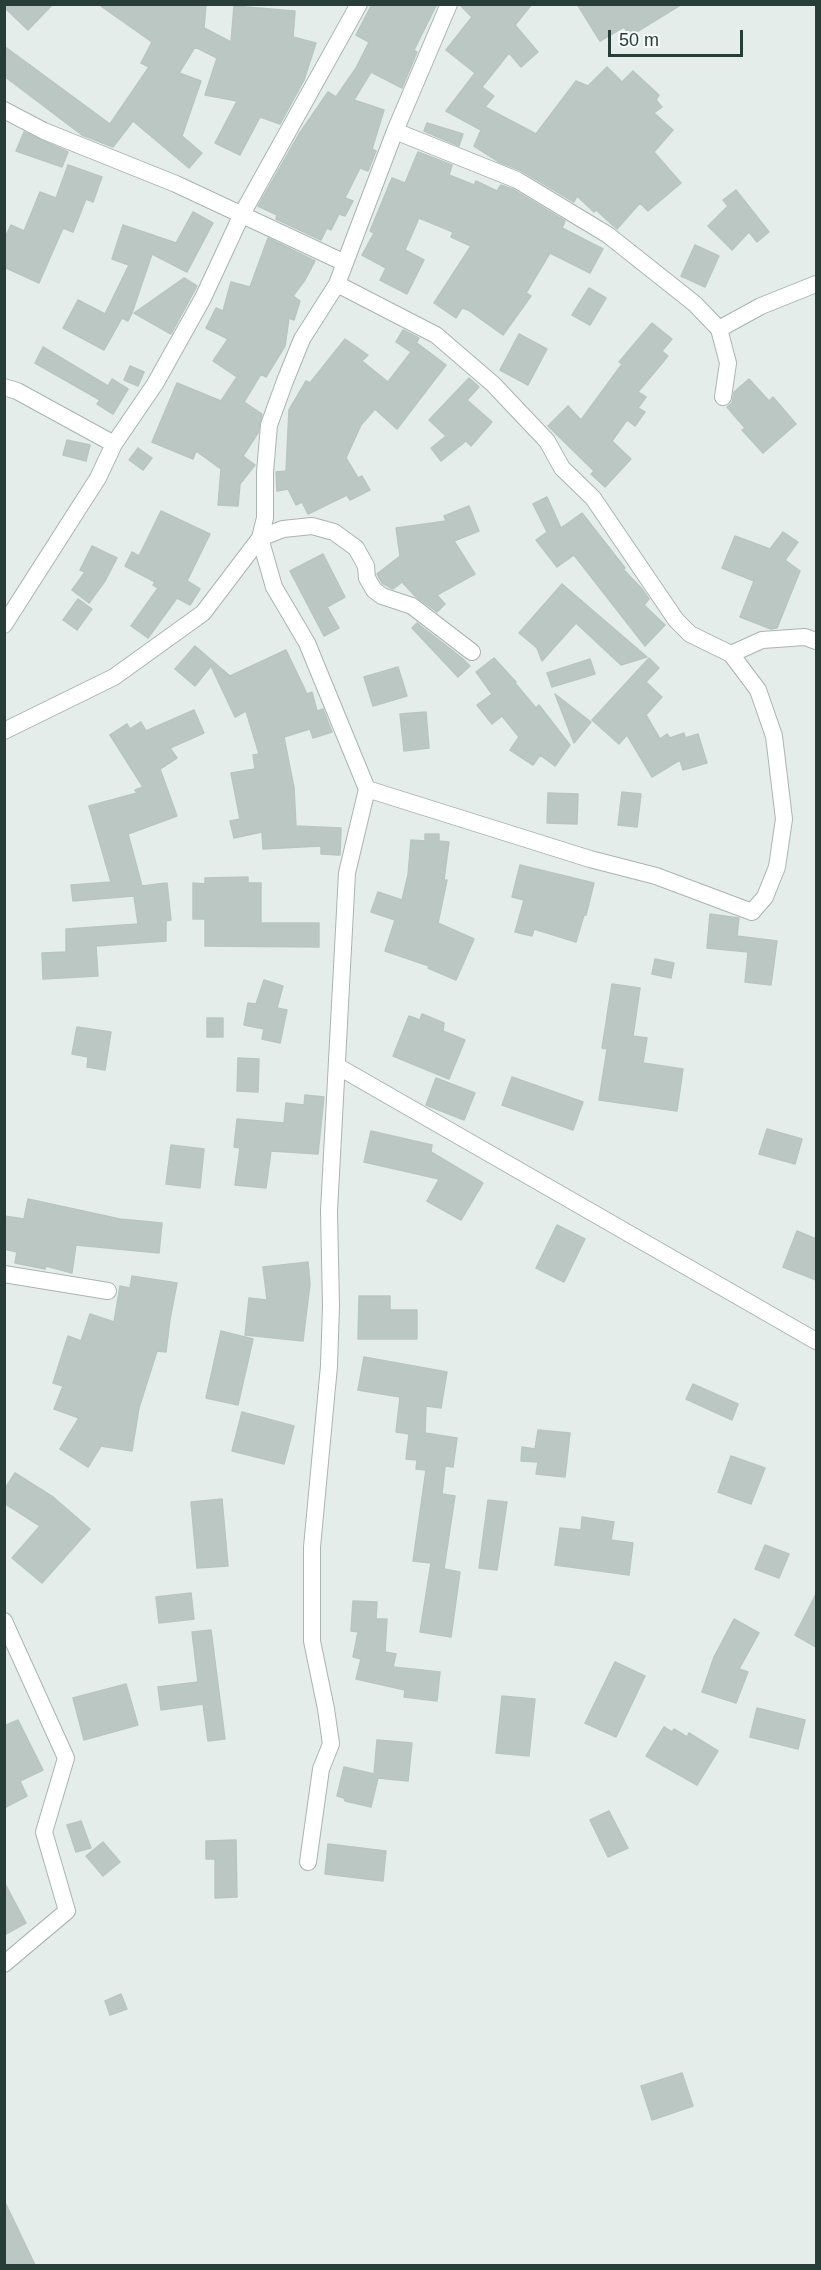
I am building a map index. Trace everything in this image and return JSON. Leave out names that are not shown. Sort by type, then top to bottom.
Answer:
[{"type":"street","points":[[4,625],[98,478],[114,444],[154,384],[203,298],[242,214],[359,4]]},
{"type":"street","points":[[4,731],[114,677],[203,613],[260,538],[265,518],[265,472],[269,425],[302,339],[337,284],[395,131],[449,4]]},
{"type":"street","points":[[4,110],[44,131],[176,184],[345,263]]},
{"type":"street","points":[[395,131],[516,180],[608,235],[695,304],[719,329],[728,363],[723,397]]},
{"type":"street","points":[[337,284],[436,334],[493,384],[547,441],[562,468],[593,498],[676,620],[690,634],[731,654],[758,690],[774,736],[784,819],[777,867],[765,897],[752,912],[656,876],[590,859],[367,789]]},
{"type":"street","points":[[719,329],[761,306],[816,284]]},
{"type":"street","points":[[4,387],[17,391],[114,444]]},
{"type":"street","points":[[260,538],[283,529],[312,526],[334,532],[356,548],[366,566],[368,578],[374,590],[382,596],[412,606],[472,652]]},
{"type":"street","points":[[260,538],[274,587],[307,643],[367,789],[347,873],[329,1211],[331,1306],[329,1366],[312,1546],[312,1641],[332,1744],[321,1769],[308,1862]]},
{"type":"street","points":[[731,654],[762,640],[806,637],[816,641]]},
{"type":"street","points":[[337,1066],[816,1341]]},
{"type":"street","points":[[4,1274],[108,1291]]},
{"type":"street","points":[[4,1621],[66,1758],[44,1833],[67,1911],[4,1964]]},
{"type":"building","points":[[4,4],[53,4],[28,30],[4,7]]},
{"type":"building","points":[[98,4],[206,4],[204,28],[231,42],[234,6],[295,11],[293,37],[316,43],[304,80],[280,124],[260,117],[240,155],[215,143],[237,101],[205,95],[217,58],[195,47],[179,73],[201,81],[182,136],[202,153],[189,168],[133,121],[113,147],[82,135],[4,76],[4,46],[110,124],[149,67],[141,63],[152,42]]},
{"type":"building","points":[[372,4],[437,4],[414,50],[417,52],[402,88],[371,72],[354,100],[384,110],[372,149],[376,151],[368,171],[360,168],[345,198],[353,201],[345,216],[339,214],[331,230],[327,228],[321,240],[276,219],[277,215],[258,206],[299,134],[328,92],[336,97],[356,68],[369,42],[356,35]]},
{"type":"building","points":[[459,4],[532,4],[515,25],[538,52],[521,67],[509,53],[482,87],[494,96],[485,107],[536,134],[576,81],[588,86],[607,67],[622,82],[633,71],[659,95],[656,100],[662,107],[654,113],[673,130],[654,152],[681,183],[648,211],[640,203],[617,229],[577,196],[574,202],[474,146],[481,130],[446,111],[475,73],[446,50],[472,17]]},
{"type":"building","points":[[577,4],[682,4],[630,36],[624,27],[600,41]]},
{"type":"building","points":[[427,123],[463,134],[459,146],[424,131]]},
{"type":"building","points":[[24,132],[68,152],[62,167],[16,151]]},
{"type":"building","points":[[418,152],[452,165],[449,175],[474,185],[476,181],[497,191],[501,185],[512,189],[565,221],[562,228],[603,249],[590,273],[550,253],[526,293],[531,296],[503,335],[468,310],[462,308],[456,318],[434,303],[471,246],[451,237],[453,232],[419,218],[405,250],[424,260],[407,294],[380,280],[386,268],[362,255],[374,233],[370,231],[392,178],[405,183]]},
{"type":"building","points":[[68,165],[102,177],[93,202],[86,199],[73,232],[63,228],[39,283],[4,267],[4,239],[11,225],[24,231],[40,192],[56,198]]},
{"type":"building","points":[[736,190],[769,232],[757,242],[749,232],[732,250],[708,226],[728,206],[723,200]]},
{"type":"building","points":[[193,212],[213,223],[187,272],[152,254],[128,321],[122,318],[104,350],[63,328],[78,300],[105,314],[129,265],[112,259],[123,225],[176,243]]},
{"type":"building","points":[[268,238],[315,261],[293,296],[300,301],[294,320],[289,318],[285,346],[266,377],[261,374],[244,402],[262,414],[258,433],[243,456],[255,465],[240,484],[238,506],[218,505],[221,469],[196,451],[193,459],[152,442],[177,383],[221,401],[237,377],[213,361],[228,339],[206,328],[216,308],[223,311],[231,282],[250,287]]},
{"type":"building","points":[[695,245],[719,256],[705,287],[681,276]]},
{"type":"building","points":[[184,278],[197,286],[171,334],[134,313]]},
{"type":"building","points":[[589,288],[606,298],[590,325],[572,315]]},
{"type":"building","points":[[652,323],[672,339],[662,351],[668,356],[638,392],[646,397],[638,408],[645,412],[635,426],[627,420],[612,441],[631,459],[605,487],[591,474],[594,471],[548,426],[568,406],[581,420],[622,364],[619,362]]},
{"type":"building","points":[[403,330],[419,338],[414,348],[417,343],[446,365],[397,429],[375,409],[361,425],[346,458],[358,478],[362,476],[370,490],[350,500],[347,495],[308,514],[302,502],[296,505],[288,489],[277,491],[276,472],[286,471],[289,410],[306,381],[310,383],[345,339],[368,355],[362,361],[388,382],[411,352],[396,342]]},
{"type":"building","points":[[519,334],[547,349],[528,385],[500,370]]},
{"type":"building","points":[[43,347],[108,386],[112,379],[128,389],[113,414],[97,404],[100,400],[35,363]]},
{"type":"building","points":[[130,366],[144,372],[138,386],[124,380]]},
{"type":"building","points":[[469,378],[479,387],[467,400],[492,422],[471,446],[466,441],[441,461],[431,448],[446,436],[429,420]]},
{"type":"building","points":[[749,379],[769,401],[773,397],[796,424],[763,453],[742,430],[745,428],[727,407],[732,403],[734,392]]},
{"type":"building","points":[[67,440],[90,445],[86,461],[63,455]]},
{"type":"building","points":[[138,448],[152,458],[143,470],[129,460]]},
{"type":"building","points":[[547,497],[561,528],[582,513],[625,568],[623,569],[649,599],[644,605],[665,625],[645,646],[574,555],[557,567],[536,540],[547,532],[533,504]]},
{"type":"building","points":[[469,506],[479,531],[454,541],[475,574],[437,595],[445,604],[437,612],[415,596],[402,582],[393,589],[382,583],[377,574],[400,556],[396,528],[446,521],[444,516]]},
{"type":"building","points":[[161,511],[210,534],[187,581],[200,589],[190,605],[177,598],[148,638],[131,626],[158,588],[153,585],[155,582],[125,566],[132,552],[139,556]]},
{"type":"building","points":[[783,532],[798,542],[785,560],[800,571],[777,628],[771,629],[740,617],[754,581],[722,568],[735,536],[770,549]]},
{"type":"building","points":[[92,546],[117,558],[105,581],[89,603],[72,590],[85,572],[80,570]]},
{"type":"building","points":[[323,554],[345,597],[327,607],[339,628],[324,636],[290,571]]},
{"type":"building","points":[[562,584],[647,657],[621,665],[576,623],[542,661],[537,648],[519,633]]},
{"type":"building","points":[[78,599],[92,609],[77,630],[63,620]]},
{"type":"building","points":[[417,623],[470,666],[458,677],[412,628]]},
{"type":"building","points":[[195,646],[230,676],[286,650],[307,694],[312,692],[317,711],[323,709],[332,732],[313,738],[310,729],[284,737],[294,788],[296,826],[341,828],[340,855],[321,854],[321,846],[263,849],[262,832],[234,838],[230,821],[240,819],[231,773],[255,769],[253,755],[259,754],[246,711],[235,717],[211,666],[195,686],[175,669]]},
{"type":"building","points":[[494,658],[536,708],[539,705],[570,745],[555,766],[540,755],[533,765],[510,750],[519,737],[502,716],[492,724],[477,705],[492,694],[476,672]]},
{"type":"building","points":[[649,658],[659,668],[646,682],[662,697],[646,715],[660,739],[667,734],[670,738],[684,733],[685,738],[698,734],[707,763],[683,770],[680,760],[652,777],[627,735],[619,744],[592,720]]},
{"type":"building","points":[[590,659],[595,674],[552,687],[547,673]]},
{"type":"building","points":[[398,667],[407,696],[373,706],[364,677]]},
{"type":"building","points":[[555,694],[591,722],[574,743]]},
{"type":"building","points":[[194,710],[204,733],[170,748],[177,758],[160,769],[177,816],[128,834],[142,886],[167,883],[171,920],[166,921],[166,941],[96,946],[98,976],[43,979],[42,953],[66,952],[66,929],[138,924],[134,896],[73,901],[71,885],[111,882],[89,806],[137,793],[135,790],[143,787],[110,735],[127,724],[130,729],[141,722],[146,731]]},
{"type":"building","points":[[426,712],[429,748],[404,751],[400,714]]},
{"type":"building","points":[[622,792],[641,794],[637,827],[618,825]]},
{"type":"building","points":[[548,793],[578,794],[577,824],[547,823]]},
{"type":"building","points":[[425,834],[439,834],[439,841],[449,842],[444,880],[447,880],[438,923],[474,939],[456,980],[428,968],[429,966],[385,951],[395,920],[371,912],[378,892],[402,900],[408,875],[411,840],[425,841]]},
{"type":"building","points":[[520,865],[594,883],[576,942],[534,929],[532,936],[515,932],[524,900],[512,897]]},
{"type":"building","points":[[248,877],[248,883],[261,883],[261,923],[319,923],[319,947],[205,946],[205,919],[193,919],[193,883],[205,884],[205,878]]},
{"type":"building","points":[[710,914],[739,918],[737,936],[777,941],[771,985],[745,982],[748,952],[707,948]]},
{"type":"building","points":[[655,959],[674,963],[671,978],[652,974]]},
{"type":"building","points":[[264,980],[283,986],[277,1008],[287,1010],[280,1043],[262,1039],[264,1029],[244,1025],[248,1003],[256,1004]]},
{"type":"building","points":[[612,984],[640,988],[633,1036],[647,1038],[643,1063],[683,1069],[677,1111],[599,1100],[607,1049],[602,1048]]},
{"type":"building","points":[[422,1014],[444,1023],[443,1031],[465,1040],[449,1079],[393,1056],[409,1016],[420,1020]]},
{"type":"building","points":[[207,1018],[223,1018],[223,1037],[207,1037]]},
{"type":"building","points":[[77,1027],[111,1032],[105,1070],[87,1067],[88,1057],[72,1054]]},
{"type":"building","points":[[238,1058],[259,1059],[258,1092],[237,1091]]},
{"type":"building","points":[[512,1077],[583,1102],[573,1130],[502,1105]]},
{"type":"building","points":[[436,1078],[475,1093],[464,1120],[426,1105]]},
{"type":"building","points":[[305,1095],[324,1097],[318,1154],[271,1151],[266,1188],[235,1185],[240,1148],[234,1147],[237,1119],[284,1123],[286,1103],[304,1105]]},
{"type":"building","points":[[767,1129],[802,1139],[795,1164],[759,1154]]},
{"type":"building","points":[[371,1131],[432,1145],[431,1152],[483,1183],[461,1220],[427,1201],[439,1179],[364,1162]]},
{"type":"building","points":[[171,1145],[204,1149],[200,1188],[166,1184]]},
{"type":"building","points":[[28,1199],[120,1219],[162,1223],[159,1253],[76,1245],[72,1273],[46,1266],[45,1269],[15,1263],[17,1252],[4,1249],[4,1216],[24,1219]]},
{"type":"building","points":[[557,1225],[585,1239],[564,1282],[536,1268]]},
{"type":"building","points":[[797,1231],[816,1239],[816,1280],[783,1267]]},
{"type":"building","points":[[308,1262],[310,1284],[303,1341],[245,1335],[249,1298],[267,1300],[263,1267]]},
{"type":"building","points":[[132,1276],[177,1283],[166,1352],[157,1351],[139,1408],[132,1451],[101,1446],[88,1467],[60,1449],[79,1418],[54,1409],[63,1386],[53,1383],[68,1336],[81,1341],[90,1314],[114,1322],[120,1286],[130,1288]]},
{"type":"building","points":[[359,1296],[390,1296],[390,1310],[417,1310],[417,1339],[358,1339]]},
{"type":"building","points":[[221,1331],[253,1339],[238,1405],[206,1398]]},
{"type":"building","points":[[364,1357],[447,1372],[441,1408],[426,1406],[425,1433],[457,1438],[453,1467],[445,1466],[442,1494],[455,1496],[444,1569],[460,1572],[451,1637],[420,1632],[431,1563],[413,1561],[426,1470],[416,1469],[417,1460],[406,1459],[409,1434],[396,1432],[400,1397],[358,1390]]},
{"type":"building","points":[[693,1384],[738,1404],[732,1420],[686,1399]]},
{"type":"building","points":[[242,1412],[294,1426],[284,1464],[232,1451]]},
{"type":"building","points":[[538,1430],[570,1433],[565,1477],[536,1474],[538,1462],[521,1461],[522,1447],[535,1449]]},
{"type":"building","points":[[731,1456],[765,1468],[751,1504],[718,1492]]},
{"type":"building","points":[[15,1473],[53,1497],[90,1529],[42,1583],[12,1558],[40,1526],[4,1503],[4,1490]]},
{"type":"building","points":[[222,1499],[228,1566],[197,1568],[191,1502]]},
{"type":"building","points":[[488,1500],[507,1502],[497,1570],[479,1568]]},
{"type":"building","points":[[582,1517],[614,1522],[611,1540],[633,1543],[629,1575],[555,1565],[560,1528],[581,1530]]},
{"type":"building","points":[[765,1545],[789,1554],[779,1578],[755,1569]]},
{"type":"building","points":[[191,1593],[194,1619],[159,1623],[156,1597]]},
{"type":"building","points":[[816,1594],[816,1647],[795,1635]]},
{"type":"building","points":[[353,1601],[377,1602],[376,1619],[387,1619],[385,1652],[396,1654],[393,1667],[440,1672],[437,1701],[404,1697],[405,1690],[356,1679],[361,1659],[353,1657],[358,1632],[351,1631]]},
{"type":"building","points":[[734,1619],[759,1633],[739,1669],[748,1672],[736,1703],[702,1692],[714,1657]]},
{"type":"building","points":[[211,1630],[225,1739],[208,1741],[203,1704],[161,1710],[158,1687],[198,1682],[192,1632]]},
{"type":"building","points":[[615,1662],[645,1676],[616,1737],[585,1723]]},
{"type":"building","points":[[126,1684],[138,1725],[84,1740],[73,1698]]},
{"type":"building","points":[[502,1696],[535,1699],[529,1756],[496,1753]]},
{"type":"building","points":[[757,1708],[805,1720],[798,1749],[750,1737]]},
{"type":"building","points":[[18,1720],[43,1770],[20,1781],[27,1796],[4,1808],[4,1726]]},
{"type":"building","points":[[664,1727],[672,1732],[674,1729],[687,1737],[689,1733],[718,1751],[697,1785],[646,1756]]},
{"type":"building","points":[[377,1740],[412,1743],[408,1781],[378,1778],[371,1807],[345,1801],[344,1798],[337,1796],[344,1767],[374,1774]]},
{"type":"building","points":[[609,1811],[628,1848],[608,1857],[590,1820]]},
{"type":"building","points":[[81,1821],[91,1848],[76,1852],[67,1825]]},
{"type":"building","points":[[236,1840],[237,1897],[215,1898],[215,1859],[206,1859],[206,1841]]},
{"type":"building","points":[[103,1842],[120,1862],[103,1876],[86,1856]]},
{"type":"building","points":[[328,1844],[386,1851],[383,1881],[325,1874]]},
{"type":"building","points":[[4,1882],[26,1923],[4,1935]]},
{"type":"building","points":[[121,1994],[127,2009],[110,2015],[105,2001]]},
{"type":"building","points":[[682,2073],[693,2106],[652,2120],[641,2086]]},
{"type":"building","points":[[4,2200],[35,2265],[4,2265]]}]
